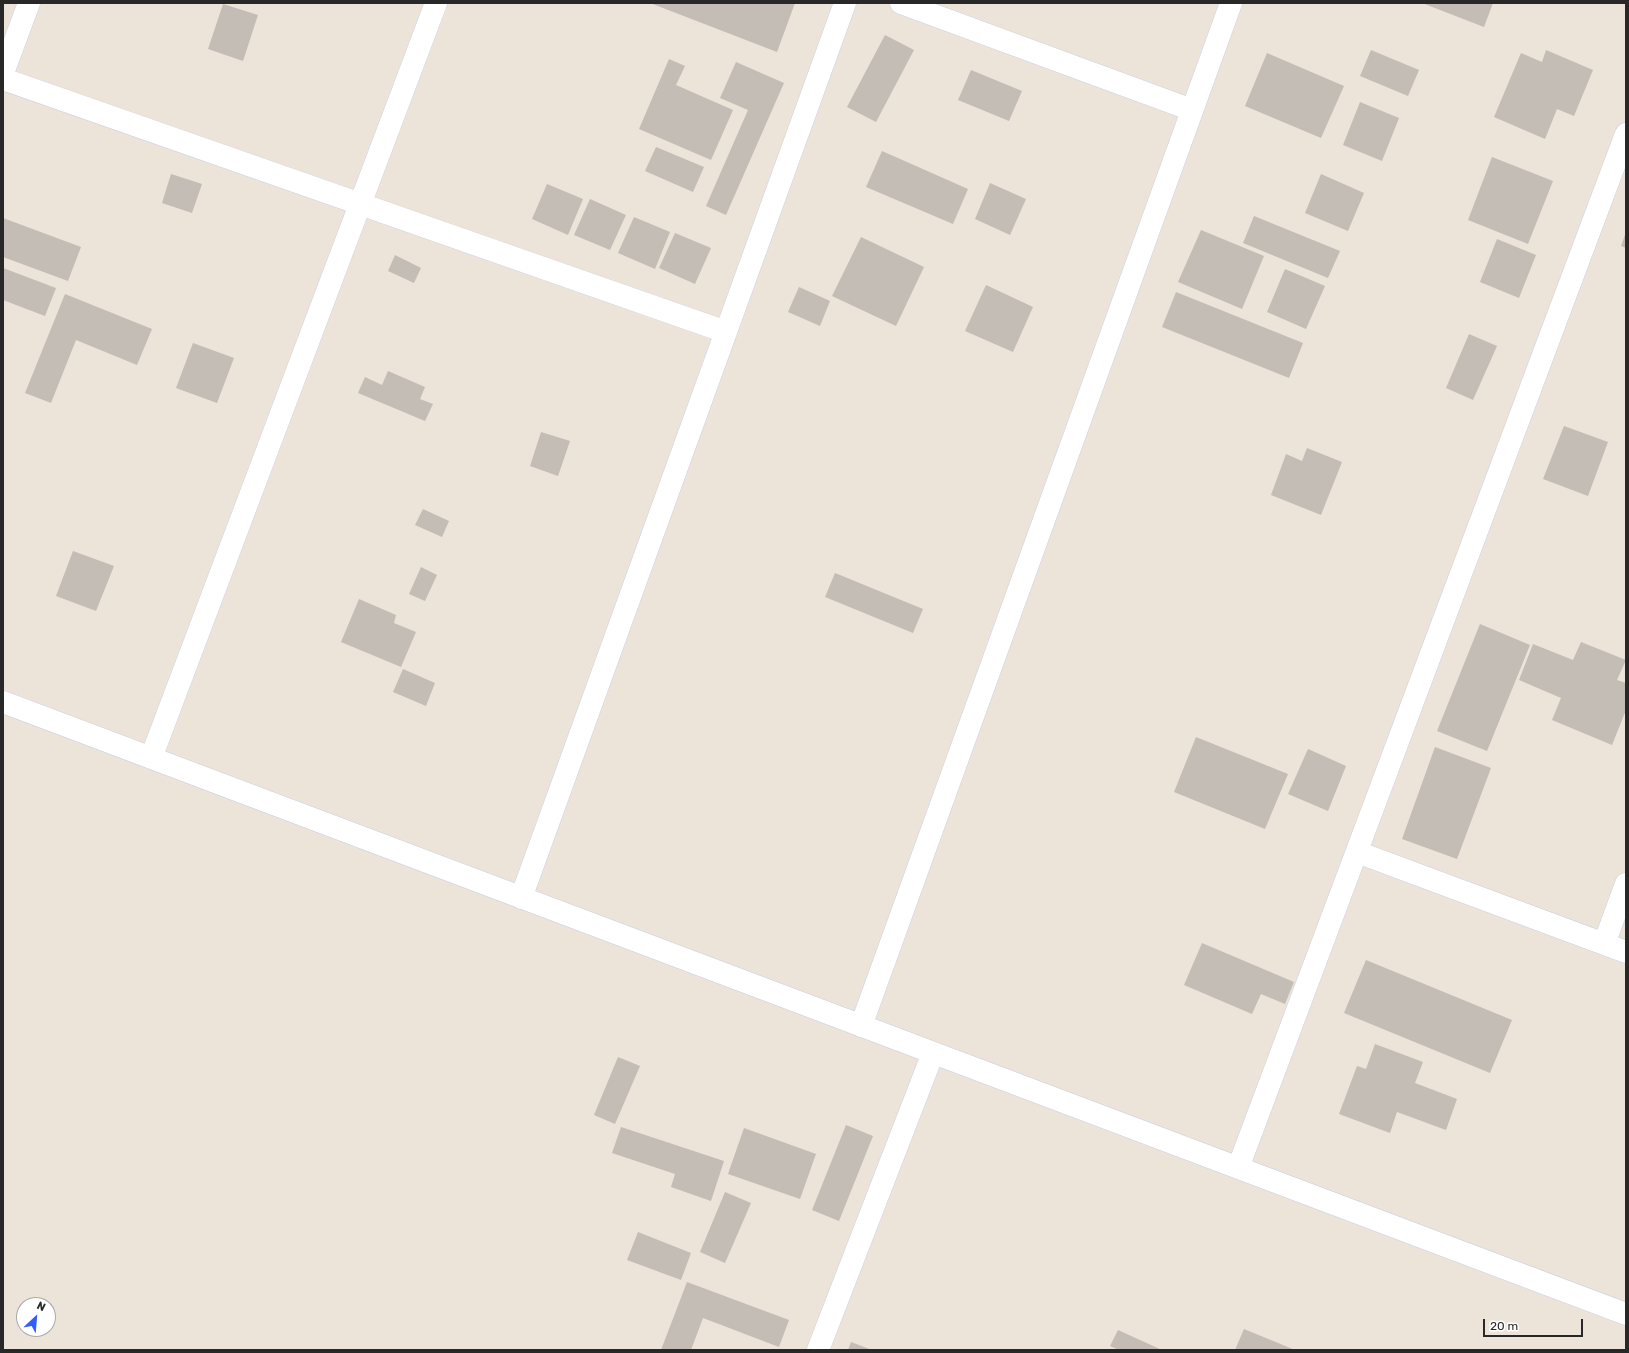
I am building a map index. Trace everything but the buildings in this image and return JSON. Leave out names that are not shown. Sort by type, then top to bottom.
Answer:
[{"type":"street","points":[[3,73],[29,3]]},
{"type":"street","points":[[151,758],[436,3]]},
{"type":"street","points":[[521,898],[845,3]]},
{"type":"street","points":[[901,3],[1192,110]]},
{"type":"street","points":[[861,1026],[1231,3]]},
{"type":"street","points":[[3,79],[726,332]]},
{"type":"street","points":[[1238,1168],[1626,134]]},
{"type":"street","points":[[3,702],[1626,1314]]},
{"type":"street","points":[[1357,852],[1626,952]]},
{"type":"street","points":[[1604,944],[1626,884]]},
{"type":"street","points":[[818,1350],[933,1053]]}]
